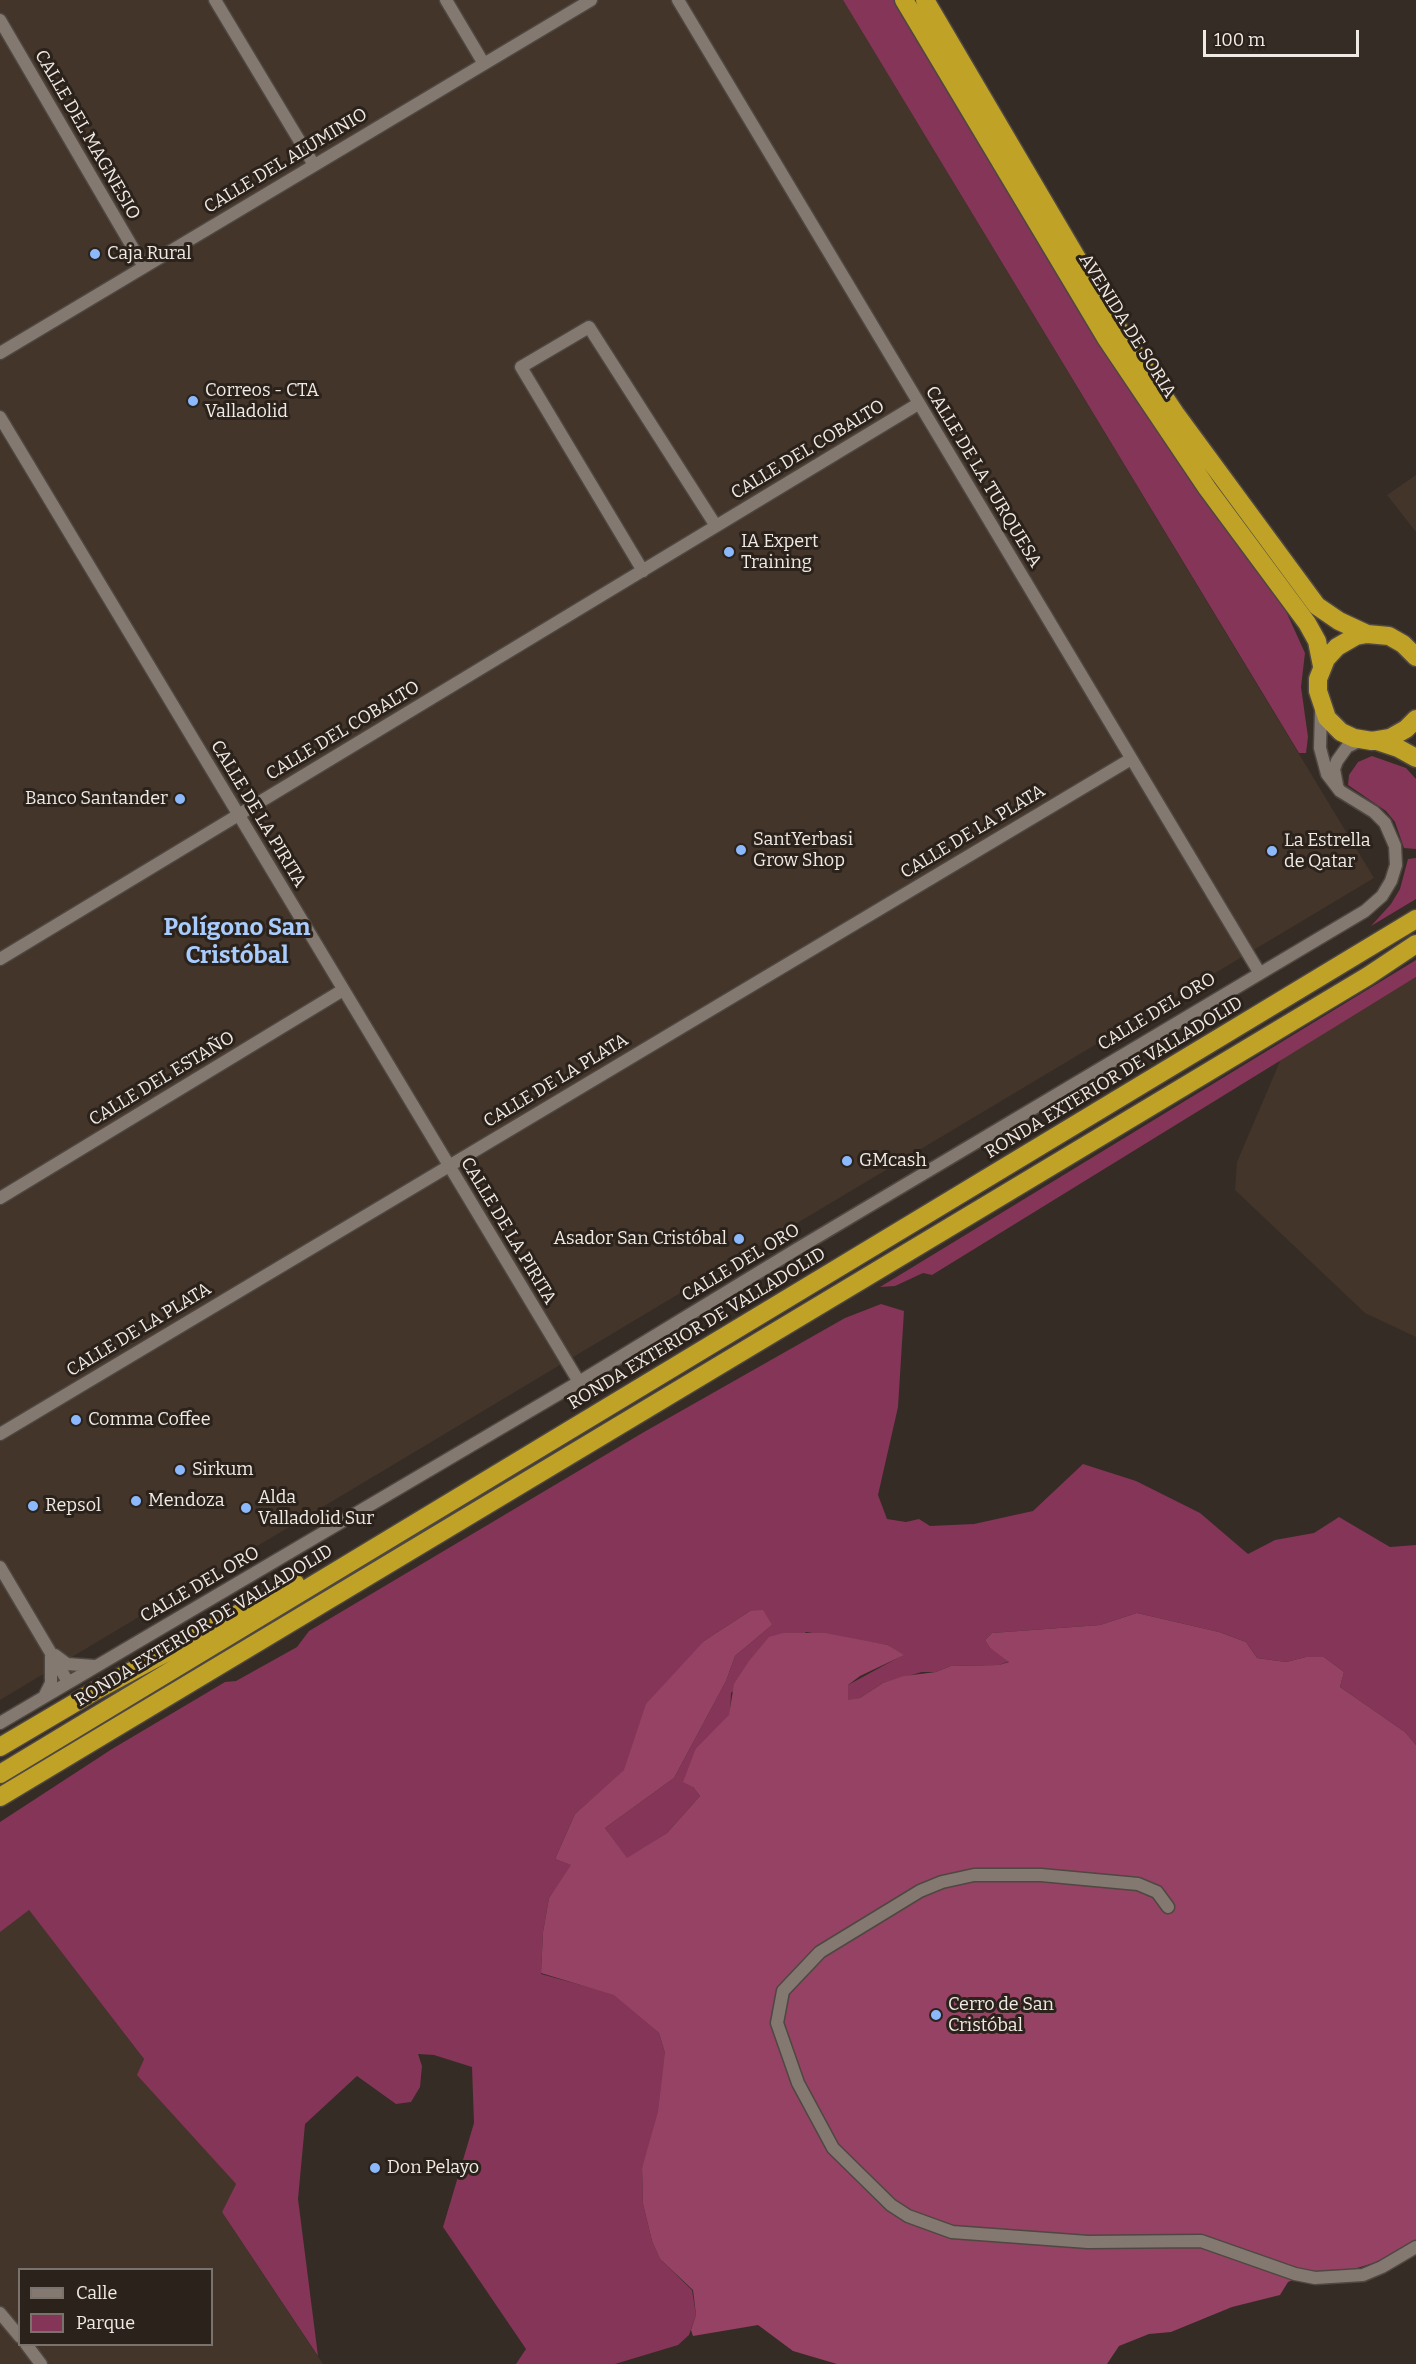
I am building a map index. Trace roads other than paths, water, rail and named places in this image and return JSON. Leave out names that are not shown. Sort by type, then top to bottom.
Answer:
[{"type":"highway","name":"AVENIDA DE SORIA","points":[[904,0],[1106,338],[1207,488],[1307,623],[1317,641],[1322,666]]},
{"type":"highway","name":"AVENIDA DE SORIA","points":[[925,0],[1118,328],[1175,413],[1317,606],[1339,621],[1366,634],[1382,634],[1397,640],[1416,641]]},
{"type":"highway","points":[[1366,634],[1343,642],[1331,652],[1322,666],[1318,691],[1321,706],[1334,726],[1368,740],[1398,748],[1416,758]]},
{"type":"highway","points":[[1397,640],[1416,657]]},
{"type":"highway","points":[[1368,740],[1402,732],[1416,719]]},
{"type":"highway","name":"RONDA EXTERIOR DE VALLADOLID","points":[[0,1774],[1416,919]]},
{"type":"highway","points":[[0,1797],[119,1728],[1368,976],[1416,944]]},
{"type":"highway","points":[[0,1747],[95,1691],[314,1572],[335,1561],[381,1544]]},
{"type":"highway","points":[[0,1809],[119,1728]]},
{"type":"street","points":[[215,0],[314,165]]},
{"type":"street","points":[[446,0],[484,64]]},
{"type":"street","name":"CALLE DEL ALUMINIO","points":[[0,353],[591,0]]},
{"type":"street","name":"CALLE DE LA TURQUESA","points":[[678,0],[1259,972]]},
{"type":"street","name":"CALLE DEL MAGNESIO","points":[[0,20],[144,267]]},
{"type":"street","points":[[643,571],[521,368],[589,327],[716,526]]},
{"type":"street","name":"CALLE DEL COBALTO","points":[[0,959],[97,903],[237,814],[918,404]]},
{"type":"street","name":"CALLE DE LA PIRITA","points":[[0,417],[579,1382]]},
{"type":"street","name":"CALLE DEL ORO","points":[[0,1723],[579,1382],[1259,972],[1365,911],[1382,896],[1391,881],[1396,853],[1389,830],[1374,812],[1331,783],[1323,767],[1320,748],[1321,706]]},
{"type":"street","points":[[1340,791],[1334,769],[1337,761],[1347,747],[1368,740]]},
{"type":"street","name":"CALLE DE LA PLATA","points":[[0,1434],[1131,759]]},
{"type":"street","name":"CALLE DEL ESTAÑO","points":[[0,1198],[343,990]]},
{"type":"street","points":[[0,1567],[68,1682]]},
{"type":"street","points":[[49,1650],[67,1664],[95,1666]]},
{"type":"street","points":[[44,1697],[51,1683],[53,1669],[49,1650]]},
{"type":"street","points":[[1168,1907],[1157,1892],[1138,1884],[1032,1875],[974,1875],[942,1882],[920,1892],[820,1952],[783,1991],[777,2023],[798,2083],[833,2148],[876,2192],[908,2216],[952,2232],[1088,2242],[1201,2241],[1295,2274],[1315,2278],[1347,2278],[1363,2275],[1382,2267],[1416,2247]]},
{"type":"street","points":[[0,2313],[18,2335]]},
{"type":"street","points":[[28,2346],[41,2364]]},
{"type":"place","name":"Caja Rural","points":[[95,254]]},
{"type":"place","name":"Correos - CTA Valladolid","points":[[193,401]]},
{"type":"place","name":"IA Expert Training","points":[[729,552]]},
{"type":"place","name":"Banco Santander","points":[[180,799]]},
{"type":"place","name":"SantYerbasi Grow Shop","points":[[741,850]]},
{"type":"place","name":"La Estrella de Qatar","points":[[1272,851]]},
{"type":"place","name":"GMcash","points":[[847,1161]]},
{"type":"place","name":"Asador San Cristóbal","points":[[739,1239]]},
{"type":"place","name":"Comma Coffee","points":[[76,1420]]},
{"type":"place","name":"Sirkum","points":[[180,1470]]},
{"type":"place","name":"Mendoza","points":[[136,1501]]},
{"type":"place","name":"Repsol","points":[[33,1506]]},
{"type":"place","name":"Alda Valladolid Sur","points":[[246,1508]]},
{"type":"place","name":"Cerro de San Cristóbal","points":[[936,2015]]},
{"type":"place","name":"Don Pelayo","points":[[375,2168]]},
{"type":"district","name":"Polígono San Cristóbal","points":[[237,942]]}]
